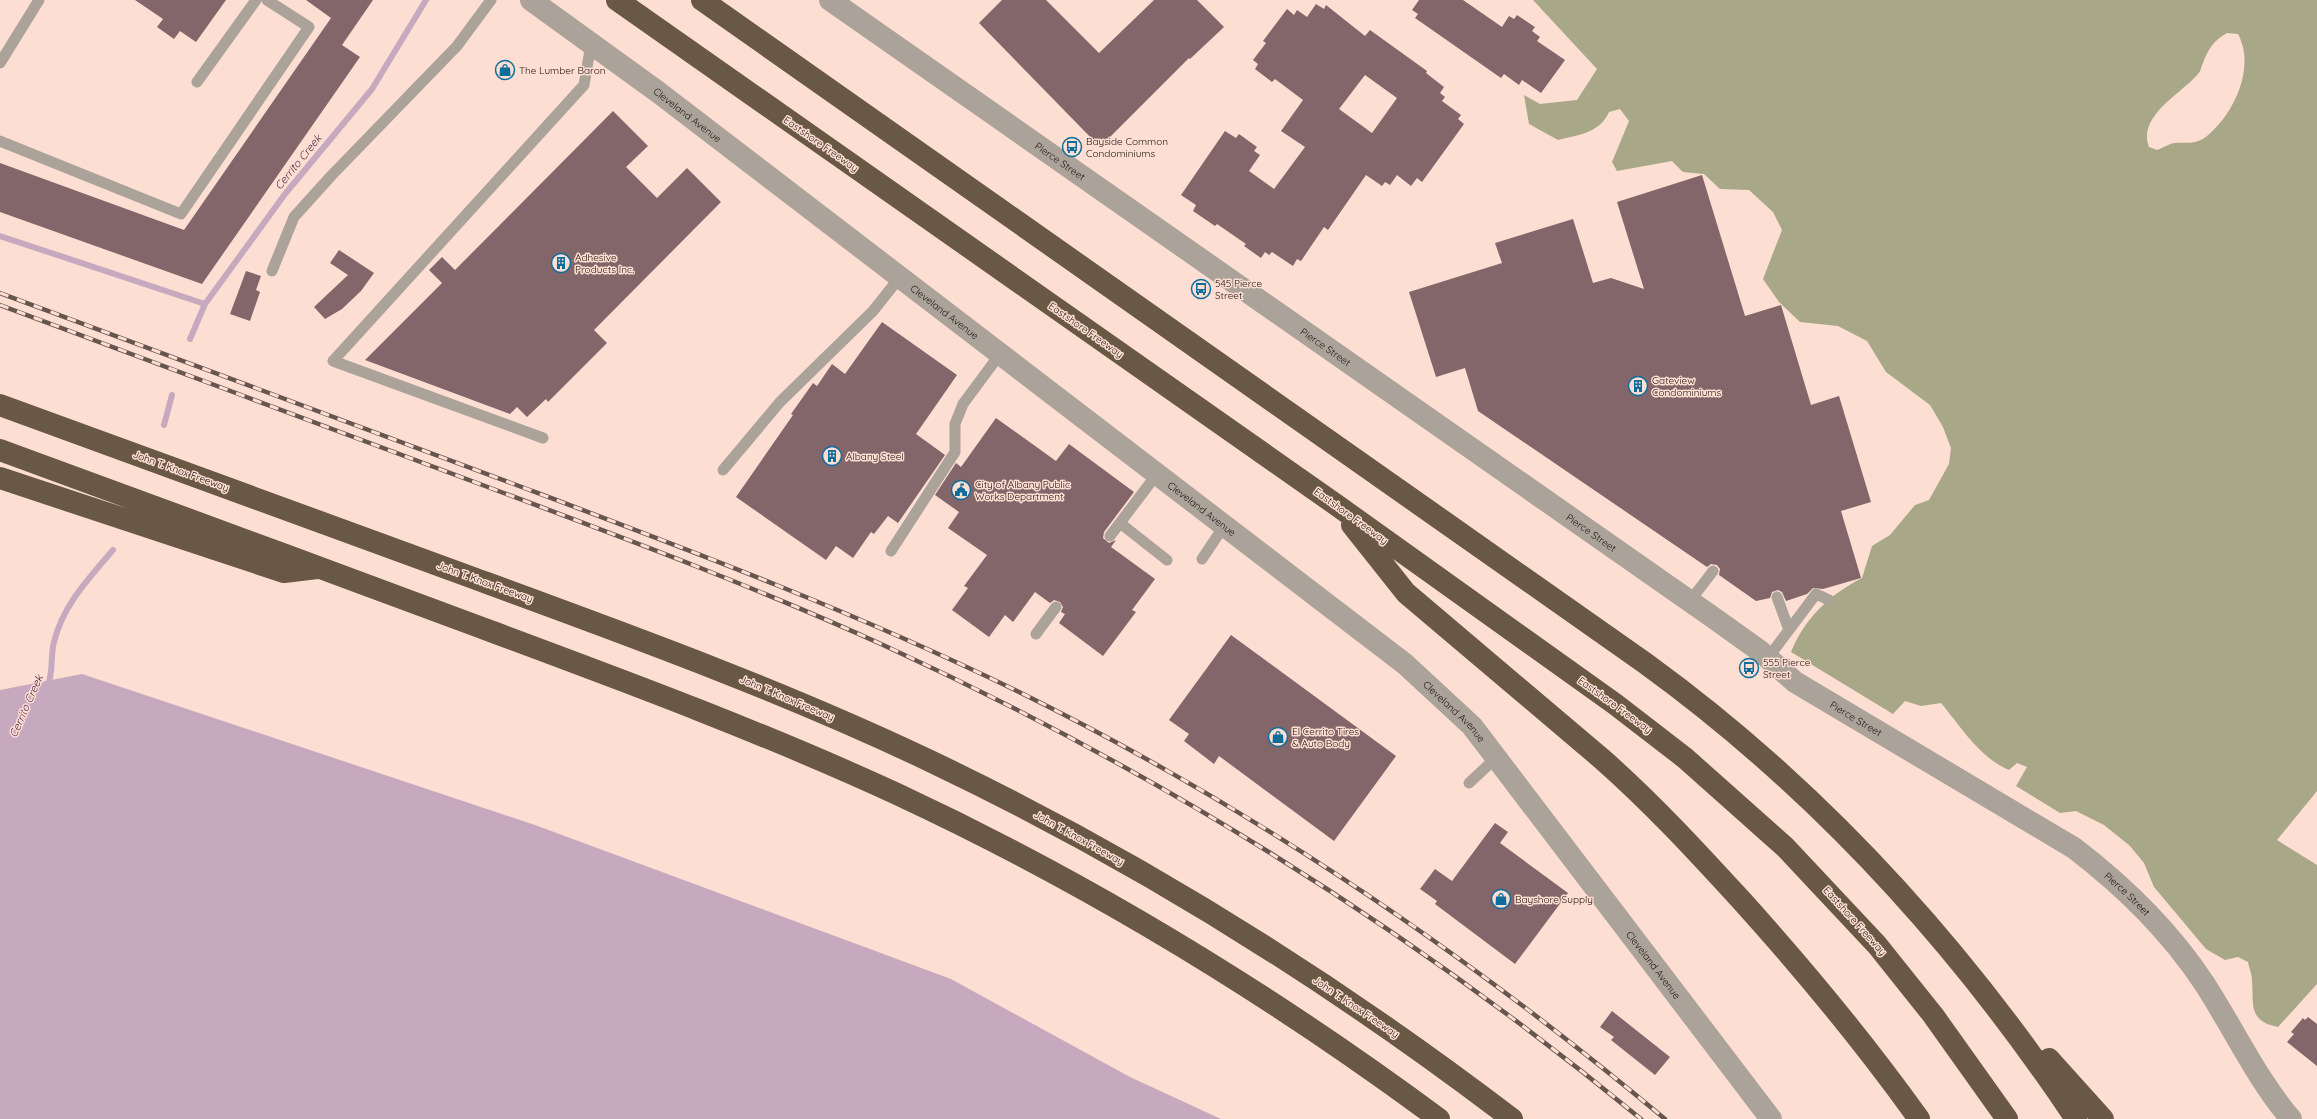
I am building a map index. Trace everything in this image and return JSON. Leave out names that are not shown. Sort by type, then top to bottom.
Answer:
[{"type":"highway","name":"Eastshore Freeway","points":[[617,0],[1335,504],[1639,722],[1719,786],[1753,817],[1821,884],[1881,950],[1934,1015],[2007,1119]]},
{"type":"highway","points":[[702,0],[1693,699],[1756,750],[1821,811],[1884,875],[2103,1119]]},
{"type":"highway","points":[[0,395],[32,416]]},
{"type":"highway","name":"John T. Knox Freeway","points":[[0,405],[660,647],[812,708],[929,761],[1068,831],[1228,923],[1339,994],[1512,1119]]},
{"type":"highway","points":[[0,450],[702,711],[776,741],[938,814],[1060,877],[1204,960],[1296,1018],[1439,1119]]},
{"type":"highway","points":[[0,478],[284,572],[320,568]]},
{"type":"highway","points":[[1335,504],[1406,593],[1608,764],[1688,842],[1781,945],[1844,1018],[1919,1119]]},
{"type":"highway","points":[[1943,940],[2000,1011],[2076,1119]]},
{"type":"street","name":"Cleveland Avenue","points":[[531,0],[900,277],[1405,664],[1472,726],[1497,757],[1532,807],[1771,1119]]},
{"type":"street","name":"Pierce Street","points":[[830,0],[1690,601],[1768,658],[1795,682],[2074,848],[2112,876],[2150,913],[2205,984],[2262,1081],[2291,1119]]},
{"type":"lane","points":[[0,63],[39,0]]},
{"type":"lane","points":[[197,82],[256,0]]},
{"type":"lane","points":[[0,142],[181,214],[309,26],[267,0]]},
{"type":"lane","points":[[272,271],[294,217],[331,176],[457,46],[491,0]]},
{"type":"lane","points":[[543,438],[333,361],[584,85],[591,44]]},
{"type":"lane","points":[[723,470],[780,402],[873,311],[900,277]]},
{"type":"lane","points":[[891,551],[955,452],[955,424],[963,404],[1000,354]]},
{"type":"lane","points":[[1110,536],[1157,474]]},
{"type":"lane","points":[[1120,523],[1167,560]]},
{"type":"lane","points":[[1202,559],[1224,526]]},
{"type":"lane","points":[[1690,601],[1713,571]]},
{"type":"lane","points":[[1768,658],[1816,594],[1829,600]]},
{"type":"lane","points":[[1777,597],[1789,630]]},
{"type":"lane","points":[[1036,634],[1056,607]]},
{"type":"lane","points":[[1469,783],[1497,757]]},
{"type":"green space","points":[[1533,0],[2317,0],[2317,791],[2277,840],[2317,865],[2317,984],[2278,1027],[2261,1020],[2254,1010],[2252,978],[2248,962],[2238,957],[2225,960],[2206,949],[2154,887],[2144,863],[2130,846],[2104,825],[2076,811],[2060,813],[2016,786],[2027,767],[2017,763],[2009,770],[1989,758],[1972,741],[1941,703],[1921,706],[1905,701],[1893,714],[1791,652],[1803,628],[1819,609],[1839,592],[1862,578],[1872,546],[1890,535],[1915,505],[1929,500],[1949,464],[1951,448],[1943,427],[1930,405],[1886,372],[1867,341],[1838,326],[1800,322],[1779,302],[1763,279],[1782,230],[1773,212],[1749,190],[1720,189],[1704,174],[1683,172],[1672,161],[1617,171],[1612,162],[1629,121],[1620,109],[1609,112],[1600,125],[1588,132],[1558,140],[1529,124],[1524,95],[1540,104],[1577,100],[1597,69]],"holes":[[[2227,33],[2238,34],[2243,47],[2245,61],[2243,75],[2233,103],[2217,127],[2199,141],[2174,143],[2157,150],[2149,147],[2147,136],[2149,125],[2155,116],[2163,106],[2191,82],[2199,73],[2207,53],[2215,42]]]},
{"type":"water","points":[[82,674],[535,825],[951,979],[1130,1077],[1221,1119],[0,1119],[0,690]]},
{"type":"building","points":[[135,0],[226,0],[196,42],[180,31],[174,39],[157,27],[163,19]]},
{"type":"building","points":[[306,0],[373,0],[342,45],[360,57],[202,284],[0,212],[0,163],[184,230],[331,18]]},
{"type":"building","points":[[1002,0],[1046,0],[1099,53],[1154,0],[1197,0],[1224,27],[1190,59],[1189,58],[1100,147],[979,23]]},
{"type":"building","points":[[1419,0],[1463,0],[1502,27],[1509,16],[1514,19],[1517,15],[1535,27],[1532,31],[1540,37],[1537,41],[1565,60],[1541,93],[1522,80],[1519,85],[1504,74],[1501,78],[1415,18],[1418,14],[1412,10]]},
{"type":"building","points":[[1316,4],[1324,9],[1326,5],[1365,36],[1370,30],[1427,71],[1426,73],[1444,87],[1440,93],[1445,97],[1442,101],[1461,115],[1458,119],[1464,124],[1422,182],[1417,178],[1411,186],[1397,175],[1390,185],[1385,182],[1382,186],[1366,175],[1328,230],[1324,227],[1301,261],[1297,259],[1293,266],[1272,252],[1269,255],[1265,252],[1261,258],[1244,246],[1246,244],[1217,224],[1215,226],[1193,211],[1196,205],[1181,195],[1225,131],[1236,138],[1239,134],[1257,147],[1254,151],[1260,155],[1249,171],[1274,189],[1305,147],[1281,131],[1303,100],[1275,79],[1272,82],[1255,69],[1258,64],[1253,60],[1266,43],[1263,41],[1287,9],[1294,15],[1297,10],[1307,17]],"holes":[[[1365,75],[1397,98],[1372,133],[1339,109]]]},
{"type":"building","name":"Adhesive Products Inc.","points":[[613,111],[648,146],[626,167],[657,198],[687,168],[721,202],[594,330],[607,343],[548,402],[546,399],[527,417],[517,407],[510,414],[365,360],[442,283],[429,270],[442,257],[455,270]]},
{"type":"building","name":"Gateview Condominiums","points":[[1702,175],[1745,316],[1781,305],[1811,405],[1839,396],[1871,502],[1841,511],[1861,578],[1823,589],[1813,588],[1807,594],[1786,601],[1782,592],[1778,590],[1772,592],[1770,598],[1756,601],[1719,575],[1720,569],[1717,565],[1711,564],[1707,567],[1478,411],[1465,368],[1436,377],[1409,292],[1502,263],[1495,243],[1573,219],[1593,283],[1611,278],[1644,289],[1617,202]]},
{"type":"building","points":[[339,250],[374,273],[361,291],[342,309],[325,319],[314,307],[348,275],[330,263]]},
{"type":"building","points":[[246,271],[261,276],[256,290],[260,292],[250,321],[230,314]]},
{"type":"building","name":"Albany Steel","points":[[882,322],[957,375],[916,434],[945,455],[898,523],[888,516],[874,534],[871,532],[853,558],[836,546],[826,560],[736,497],[793,415],[791,414],[813,383],[817,386],[832,364],[845,374]]},
{"type":"building","points":[[996,418],[1056,461],[1069,444],[1134,492],[1104,532],[1103,538],[1109,543],[1116,540],[1111,547],[1155,579],[1132,610],[1136,612],[1103,656],[1059,623],[1065,614],[1061,612],[1063,607],[1060,602],[1054,600],[1050,603],[1035,592],[1013,622],[1005,615],[989,637],[952,610],[968,588],[964,586],[987,555],[948,528],[959,512],[935,495],[956,463],[961,467]]},
{"type":"building","name":"El Cerrito Tires & Auto Body","points":[[1231,635],[1396,756],[1334,841],[1219,756],[1214,764],[1184,741],[1189,734],[1169,720]]},
{"type":"building","name":"Bayshore Supply","points":[[1495,823],[1508,832],[1500,843],[1568,893],[1515,964],[1435,904],[1437,901],[1420,889],[1435,869],[1452,881]]},
{"type":"building","points":[[1612,1011],[1670,1057],[1655,1075],[1611,1040],[1614,1037],[1600,1027]]},
{"type":"building","points":[[2308,1017],[2317,1024],[2317,1066],[2287,1042],[2294,1034],[2291,1032],[2303,1018],[2305,1020]]},
{"type":"waterway","name":"Cerrito Creek","points":[[190,339],[205,304],[285,194],[372,89],[426,0]]},
{"type":"waterway","points":[[0,236],[205,304]]},
{"type":"waterway","name":"Cerrito Creek","points":[[164,425],[172,395]]},
{"type":"waterway","name":"Cerrito Creek","points":[[47,687],[51,670],[54,642],[64,616],[78,593],[113,550]]},
{"type":"railway","points":[[0,293],[511,483],[765,580],[891,633],[1015,690],[1102,735],[1187,782],[1271,832],[1353,885],[1433,940],[1512,998],[1589,1057],[1665,1119]]},
{"type":"railway","points":[[0,305],[680,560],[831,622],[881,644],[983,693],[1082,744],[1181,799],[1277,857],[1371,918],[1463,982],[1553,1049],[1641,1119]]},
{"type":"place","name":"The Lumber Baron","points":[[505,70]]},
{"type":"place","name":"Bayside Common Condominiums","points":[[1072,147]]},
{"type":"place","name":"Adhesive Products Inc.","points":[[561,263]]},
{"type":"place","name":"545 Pierce Street","points":[[1201,289]]},
{"type":"place","name":"Gateview Condominiums","points":[[1638,386]]},
{"type":"place","name":"Albany Steel","points":[[832,456]]},
{"type":"place","name":"City of Albany Public Works Department","points":[[961,490]]},
{"type":"place","name":"555 Pierce Street","points":[[1749,668]]},
{"type":"place","name":"El Cerrito Tires & Auto Body","points":[[1278,737]]},
{"type":"place","name":"Bayshore Supply","points":[[1501,899]]}]
